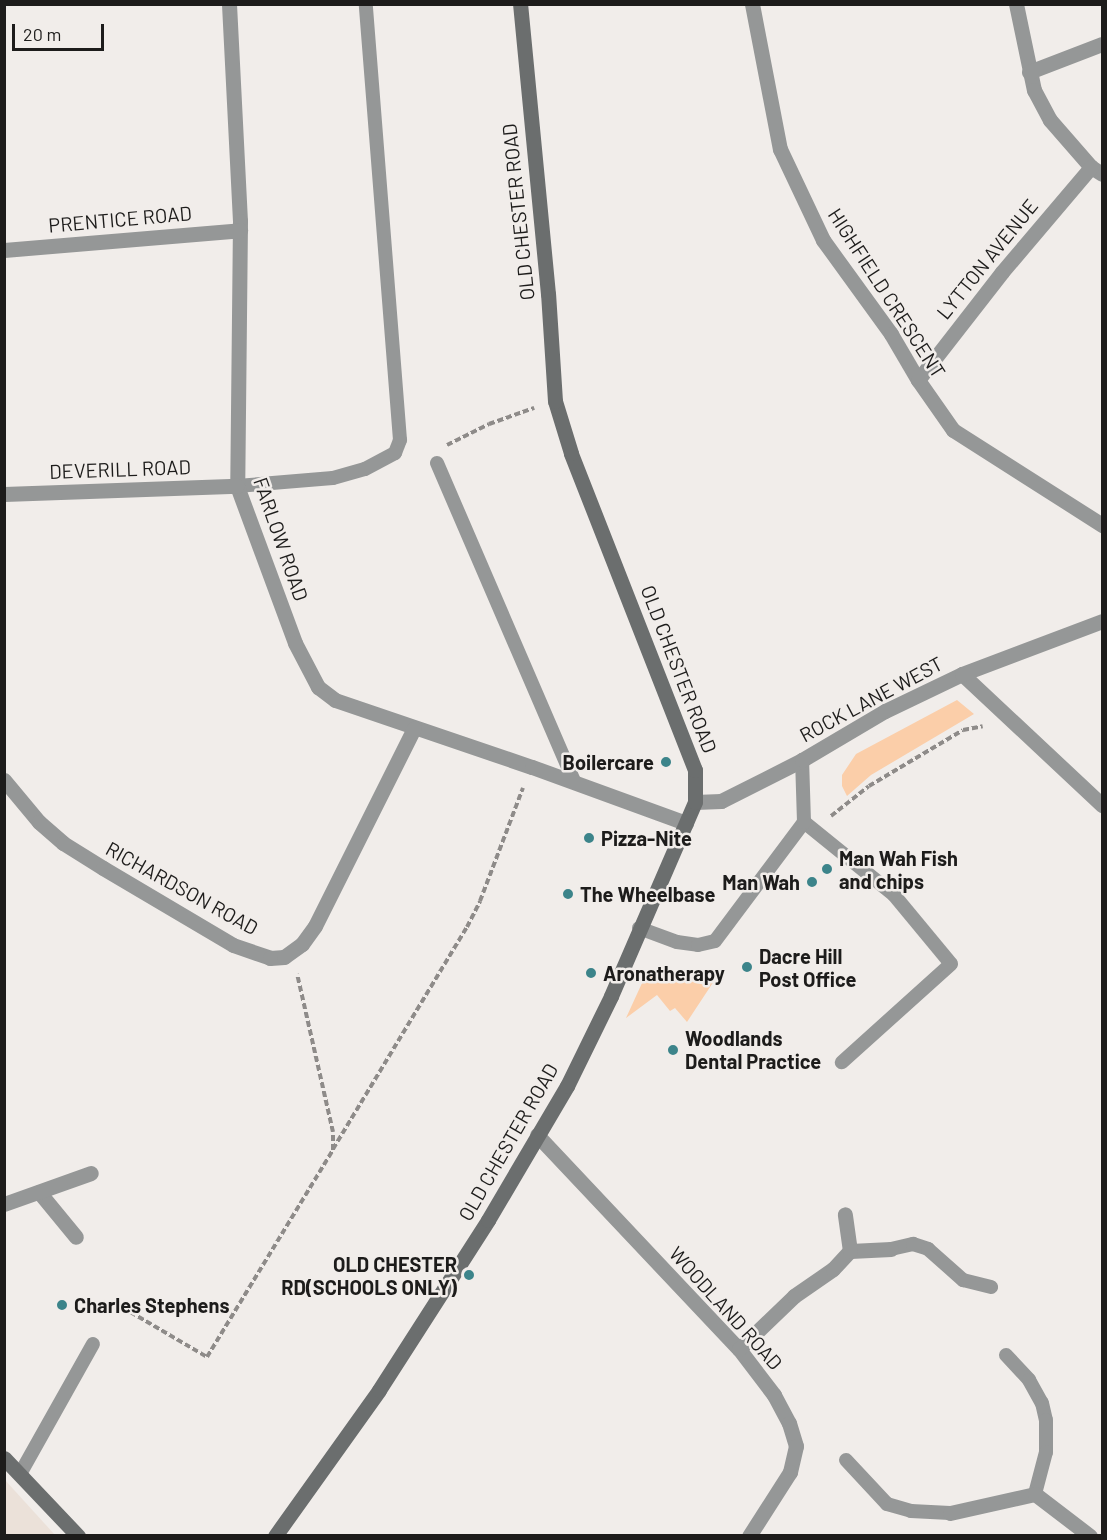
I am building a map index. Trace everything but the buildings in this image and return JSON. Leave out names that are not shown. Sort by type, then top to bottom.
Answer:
[{"type":"main road","name":"OLD CHESTER ROAD","points":[[275,1536],[385,1380],[488,1220],[572,1076],[611,996],[695,801],[695,770],[571,453],[555,401],[548,294],[520,4]]},
{"type":"main road","points":[[4,1458],[78,1536]]},
{"type":"main road","points":[[281,1536],[287,1521]]},
{"type":"street","name":"FARLOW ROAD","points":[[229,4],[240,230],[237,486],[295,643],[318,687],[335,700],[532,766],[686,823]]},
{"type":"street","name":"HIGHFIELD CRESCENT","points":[[752,4],[780,149],[823,240],[891,334],[918,380],[953,430],[1102,525]]},
{"type":"street","points":[[1016,4],[1034,90],[1050,120],[1097,170]]},
{"type":"street","points":[[1029,72],[1102,44]]},
{"type":"street","name":"LYTTON AVENUE","points":[[918,380],[1002,272],[1097,170]]},
{"type":"street","name":"PRENTICE ROAD","points":[[4,250],[240,230]]},
{"type":"street","name":"DEVERILL ROAD","points":[[4,494],[237,486]]},
{"type":"street","name":"ROCK LANE WEST","points":[[695,801],[721,801],[802,760],[885,711],[962,674],[1102,621]]},
{"type":"street","points":[[962,674],[1102,805]]},
{"type":"street","points":[[292,953],[315,926],[414,728]]},
{"type":"street","name":"RICHARDSON ROAD","points":[[4,780],[39,822],[63,843],[103,868],[233,945],[270,958],[284,957],[292,953]]},
{"type":"street","name":"WOODLAND ROAD","points":[[537,1135],[739,1349],[774,1395],[789,1423],[796,1446],[790,1472],[748,1536]]},
{"type":"street","points":[[4,1204],[91,1173]]},
{"type":"street","points":[[39,1192],[76,1237]]},
{"type":"street","points":[[845,1214],[850,1251]]},
{"type":"street","points":[[739,1349],[794,1296],[833,1269],[850,1251],[891,1249]]},
{"type":"street","points":[[950,1513],[1035,1494],[1090,1536]]},
{"type":"lane","points":[[237,486],[333,478],[365,469],[395,453],[400,440],[366,4]]},
{"type":"lane","points":[[437,463],[575,783]]},
{"type":"lane","points":[[802,760],[809,826],[894,895],[951,964],[842,1062]]},
{"type":"lane","points":[[639,928],[677,942],[698,945],[715,941],[809,826]]},
{"type":"lane","points":[[891,1249],[913,1244],[928,1249],[963,1280],[990,1287]]},
{"type":"lane","points":[[20,1474],[93,1344]]},
{"type":"lane","points":[[1006,1355],[1029,1380],[1042,1403],[1046,1420],[1046,1452],[1035,1494]]},
{"type":"lane","points":[[846,1460],[887,1504],[911,1511],[950,1513]]},
{"type":"path","points":[[437,463],[434,455],[438,450],[489,424],[555,401]]},
{"type":"path","points":[[809,826],[869,786],[963,730],[985,725],[1014,725]]},
{"type":"path","points":[[115,1303],[207,1357],[467,927],[480,901],[532,766]]},
{"type":"path","points":[[292,953],[333,1132],[333,1150]]},
{"type":"shaded area","points":[[957,700],[974,714],[871,775],[847,796],[842,786],[842,775],[856,754]]},
{"type":"shaded area","points":[[648,970],[705,985],[714,981],[687,1022],[675,1008],[670,1011],[657,995],[626,1018]]},
{"type":"shaded area","points":[[5,1480],[55,1535],[5,1535]]},
{"type":"place","name":"Boilercare","points":[[666,762]]},
{"type":"place","name":"Pizza-Nite","points":[[589,838]]},
{"type":"place","name":"Man Wah Fish and chips","points":[[827,869]]},
{"type":"place","name":"Man Wah","points":[[812,882]]},
{"type":"place","name":"The Wheelbase","points":[[568,894]]},
{"type":"place","name":"Dacre Hill Post Office","points":[[747,967]]},
{"type":"place","name":"Aronatherapy","points":[[591,973]]},
{"type":"place","name":"Woodlands Dental Practice","points":[[673,1050]]},
{"type":"place","name":"OLD CHESTER RD(SCHOOLS ONLY)","points":[[469,1275]]},
{"type":"place","name":"Charles Stephens","points":[[62,1305]]}]
